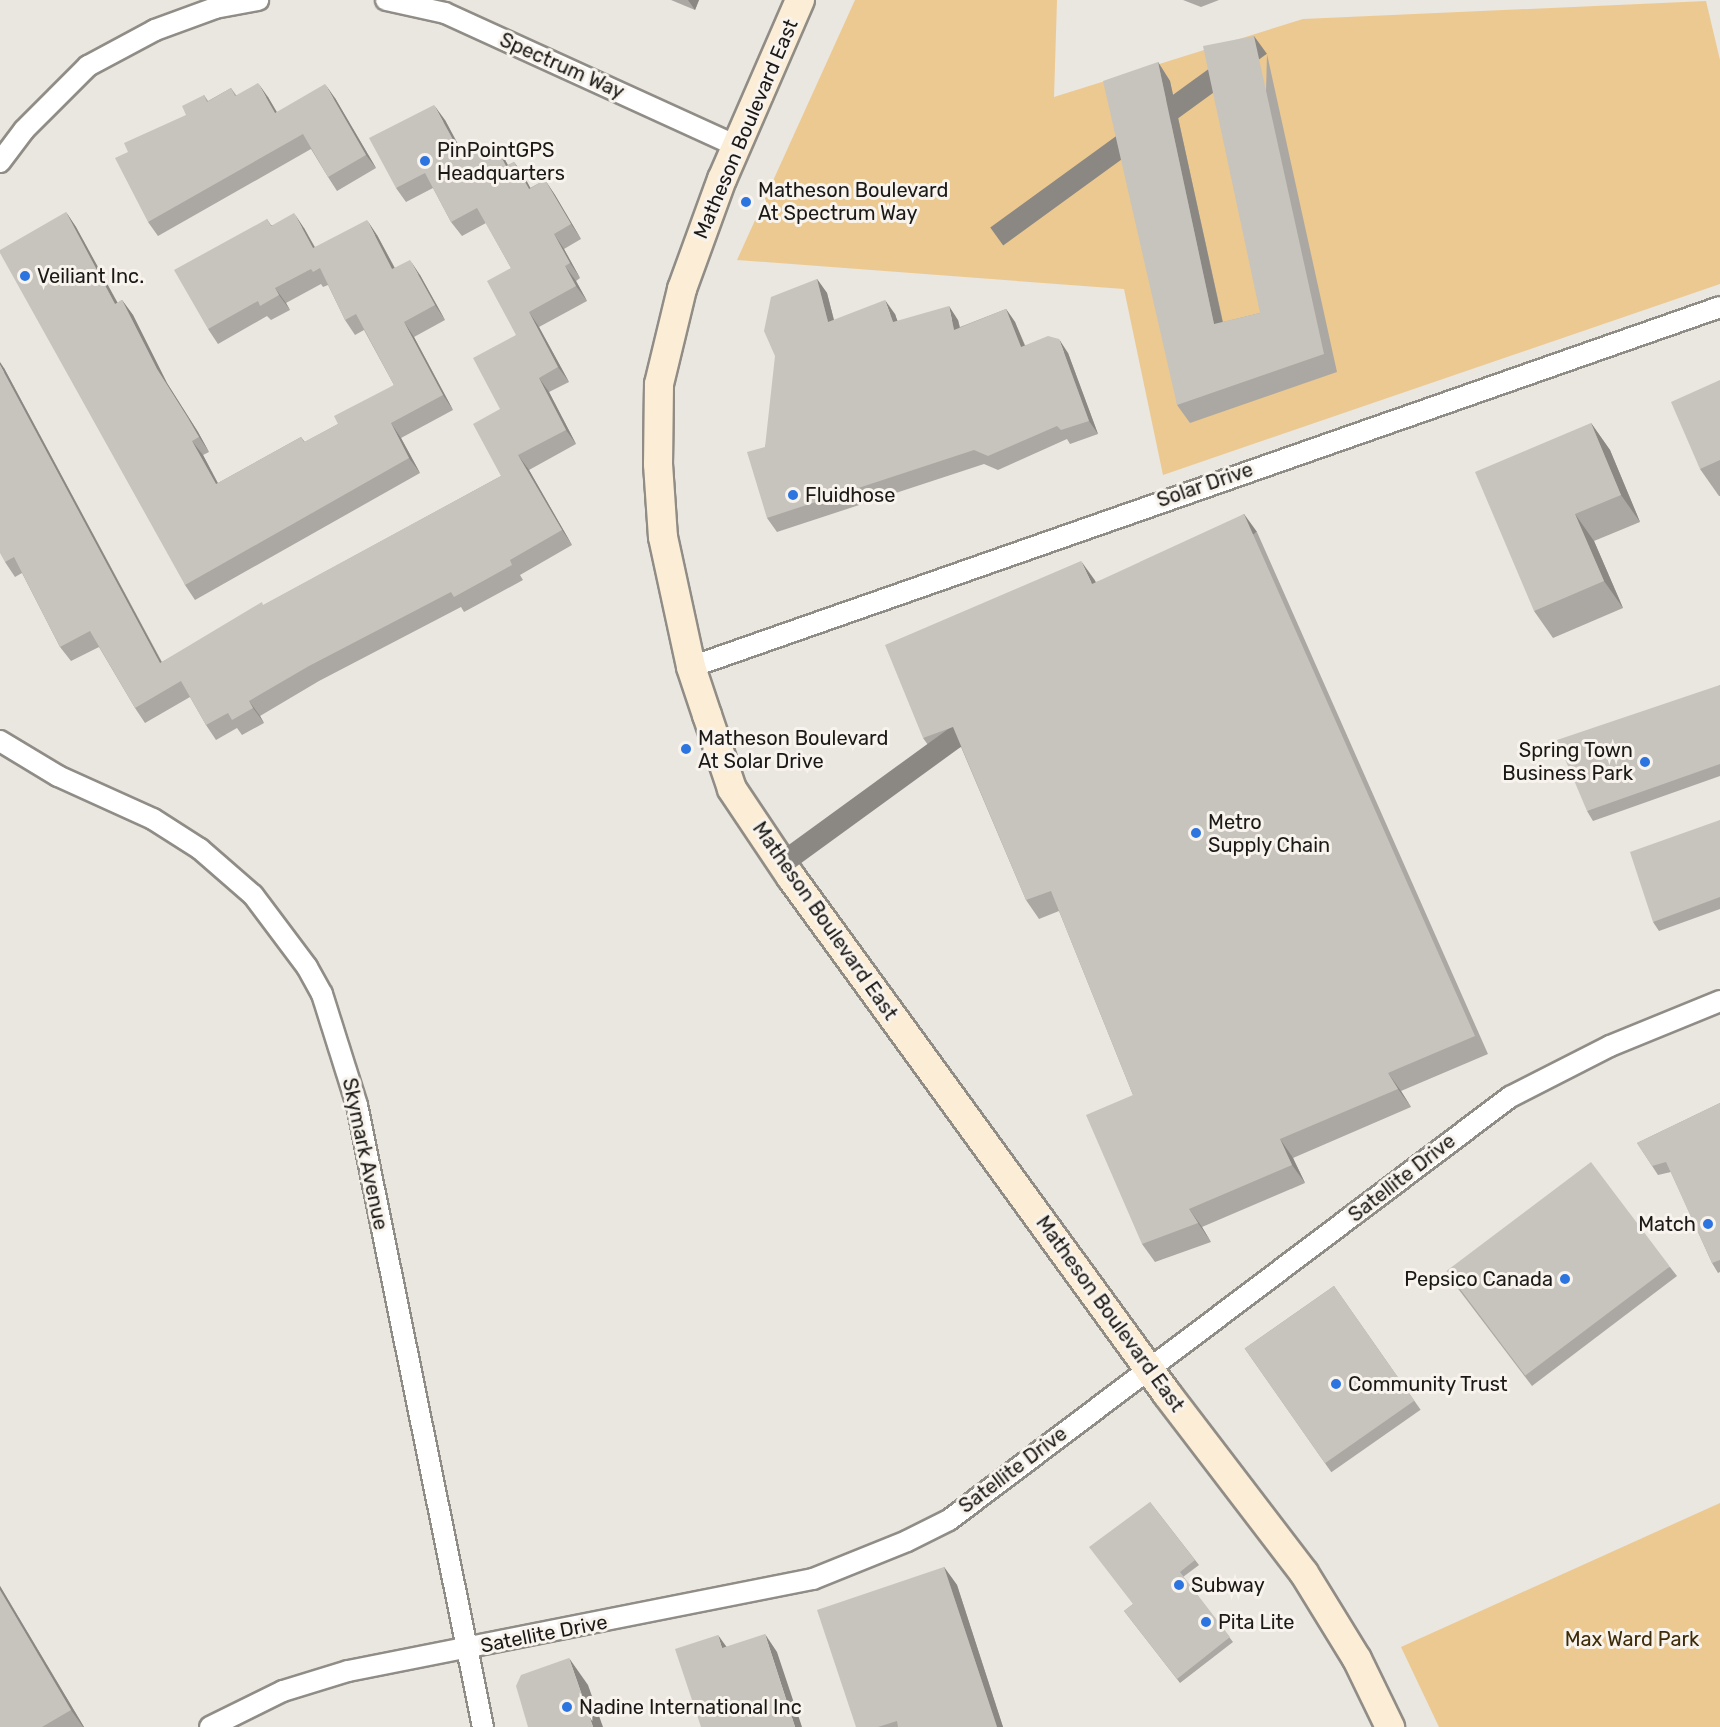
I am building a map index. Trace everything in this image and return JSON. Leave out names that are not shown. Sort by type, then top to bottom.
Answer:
[{"type":"street","points":[[0,162],[19,136],[88,66],[154,30],[215,8],[258,0]]},
{"type":"street","name":"Spectrum Way","points":[[386,0],[446,13],[735,145]]},
{"type":"street","name":"Matheson Boulevard East","points":[[800,0],[735,145],[682,289],[659,384],[658,464],[663,537],[691,667],[732,789],[791,877],[1150,1368],[1304,1573],[1352,1652],[1390,1727]]},
{"type":"street","name":"Solar Drive","points":[[691,667],[1720,307]]},
{"type":"street","name":"Skymark Avenue","points":[[0,741],[58,776],[153,819],[200,849],[253,895],[307,967],[322,994],[357,1105],[483,1727]]},
{"type":"street","name":"Satellite Drive","points":[[210,1727],[283,1691],[337,1674],[813,1579],[907,1541],[948,1520],[1510,1097],[1610,1046],[1720,1000]]},
{"type":"green space","points":[[855,0],[1057,0],[1054,97],[1303,19],[1706,1],[1720,60],[1720,284],[1163,475],[1124,289],[737,260]]},
{"type":"green space","name":"Max Ward Park","points":[[1720,1503],[1720,1727],[1439,1727],[1401,1647]]},
{"type":"building","points":[[1254,36],[1324,354],[1177,405],[1103,81],[1158,62],[1214,324],[1260,313],[1203,46]]},
{"type":"building","points":[[258,83],[275,113],[325,84],[366,155],[328,177],[303,134],[148,222],[115,158],[128,152],[124,143],[186,115],[182,106],[204,95],[207,102],[231,88],[235,96]]},
{"type":"building","points":[[434,105],[463,158],[493,142],[506,166],[514,162],[529,189],[545,180],[571,224],[554,234],[570,263],[565,266],[576,286],[529,312],[558,367],[539,378],[566,430],[518,455],[562,530],[510,560],[512,565],[454,597],[451,592],[309,666],[249,701],[253,708],[232,720],[228,713],[206,725],[181,681],[135,708],[90,631],[60,647],[14,557],[5,562],[0,553],[0,365],[160,663],[262,602],[263,605],[501,476],[473,424],[500,409],[473,358],[516,335],[487,281],[511,268],[477,208],[451,222],[425,173],[396,188],[369,138]]},
{"type":"building","points":[[66,212],[115,304],[122,300],[157,369],[199,437],[192,441],[216,484],[301,437],[304,442],[338,424],[334,416],[394,385],[356,314],[345,320],[320,268],[313,272],[311,269],[275,288],[279,295],[260,306],[258,301],[208,329],[174,270],[267,219],[271,226],[294,213],[313,248],[367,220],[392,269],[410,260],[435,305],[404,322],[443,395],[391,423],[409,458],[185,585],[0,253],[0,250]]},
{"type":"building","points":[[817,279],[828,322],[885,300],[893,322],[949,306],[954,330],[1006,309],[1021,347],[1048,336],[1059,339],[1089,421],[1061,430],[1057,426],[988,456],[974,450],[767,518],[747,452],[765,447],[775,356],[764,331],[771,297]]},
{"type":"building","points":[[1720,380],[1720,460],[1700,469],[1671,402]]},
{"type":"building","points":[[1591,423],[1621,495],[1575,514],[1604,581],[1534,611],[1475,472]]},
{"type":"building","name":"Metro Supply Chain","points":[[1244,514],[1475,1036],[1388,1073],[1398,1089],[1280,1139],[1292,1165],[1189,1209],[1198,1223],[1142,1244],[1086,1115],[1133,1095],[1051,891],[1026,900],[953,727],[923,738],[885,645],[1081,561],[1092,584]]},
{"type":"building","name":"Spring Town Business Park","points":[[1720,685],[1720,764],[1587,811],[1557,740]]},
{"type":"building","points":[[1720,820],[1720,897],[1653,922],[1630,852]]},
{"type":"building","name":"Match","points":[[1720,1103],[1720,1260],[1712,1263],[1666,1162],[1652,1166],[1637,1143]]},
{"type":"building","name":"Pepsico Canada","points":[[1591,1162],[1670,1267],[1525,1376],[1446,1271]]},
{"type":"building","name":"Community Trust","points":[[1334,1286],[1414,1401],[1325,1463],[1245,1349]]},
{"type":"building","points":[[1150,1502],[1195,1560],[1180,1572],[1230,1637],[1177,1679],[1124,1611],[1133,1604],[1089,1547]]},
{"type":"building","points":[[944,1567],[997,1727],[898,1727],[897,1721],[878,1727],[856,1727],[817,1610]]},
{"type":"building","points":[[0,1590],[71,1710],[42,1727],[0,1727]]},
{"type":"building","points":[[765,1634],[795,1727],[701,1727],[675,1649],[718,1635],[722,1648]]},
{"type":"building","points":[[569,1658],[593,1727],[528,1727],[516,1686],[521,1675]]},
{"type":"place","name":"PinPointGPS Headquarters","points":[[425,161]]},
{"type":"place","name":"Matheson Boulevard At Spectrum Way","points":[[746,202]]},
{"type":"place","name":"Veiliant Inc.","points":[[25,276]]},
{"type":"place","name":"Fluidhose","points":[[793,495]]},
{"type":"place","name":"Matheson Boulevard At Solar Drive","points":[[686,749]]},
{"type":"place","name":"Spring Town Business Park","points":[[1645,762]]},
{"type":"place","name":"Metro Supply Chain","points":[[1196,833]]},
{"type":"place","name":"Match","points":[[1708,1224]]},
{"type":"place","name":"Pepsico Canada","points":[[1565,1279]]},
{"type":"place","name":"Community Trust","points":[[1336,1384]]},
{"type":"place","name":"Subway","points":[[1179,1585]]},
{"type":"place","name":"Pita Lite","points":[[1206,1622]]},
{"type":"place","name":"Nadine International Inc","points":[[567,1707]]}]
